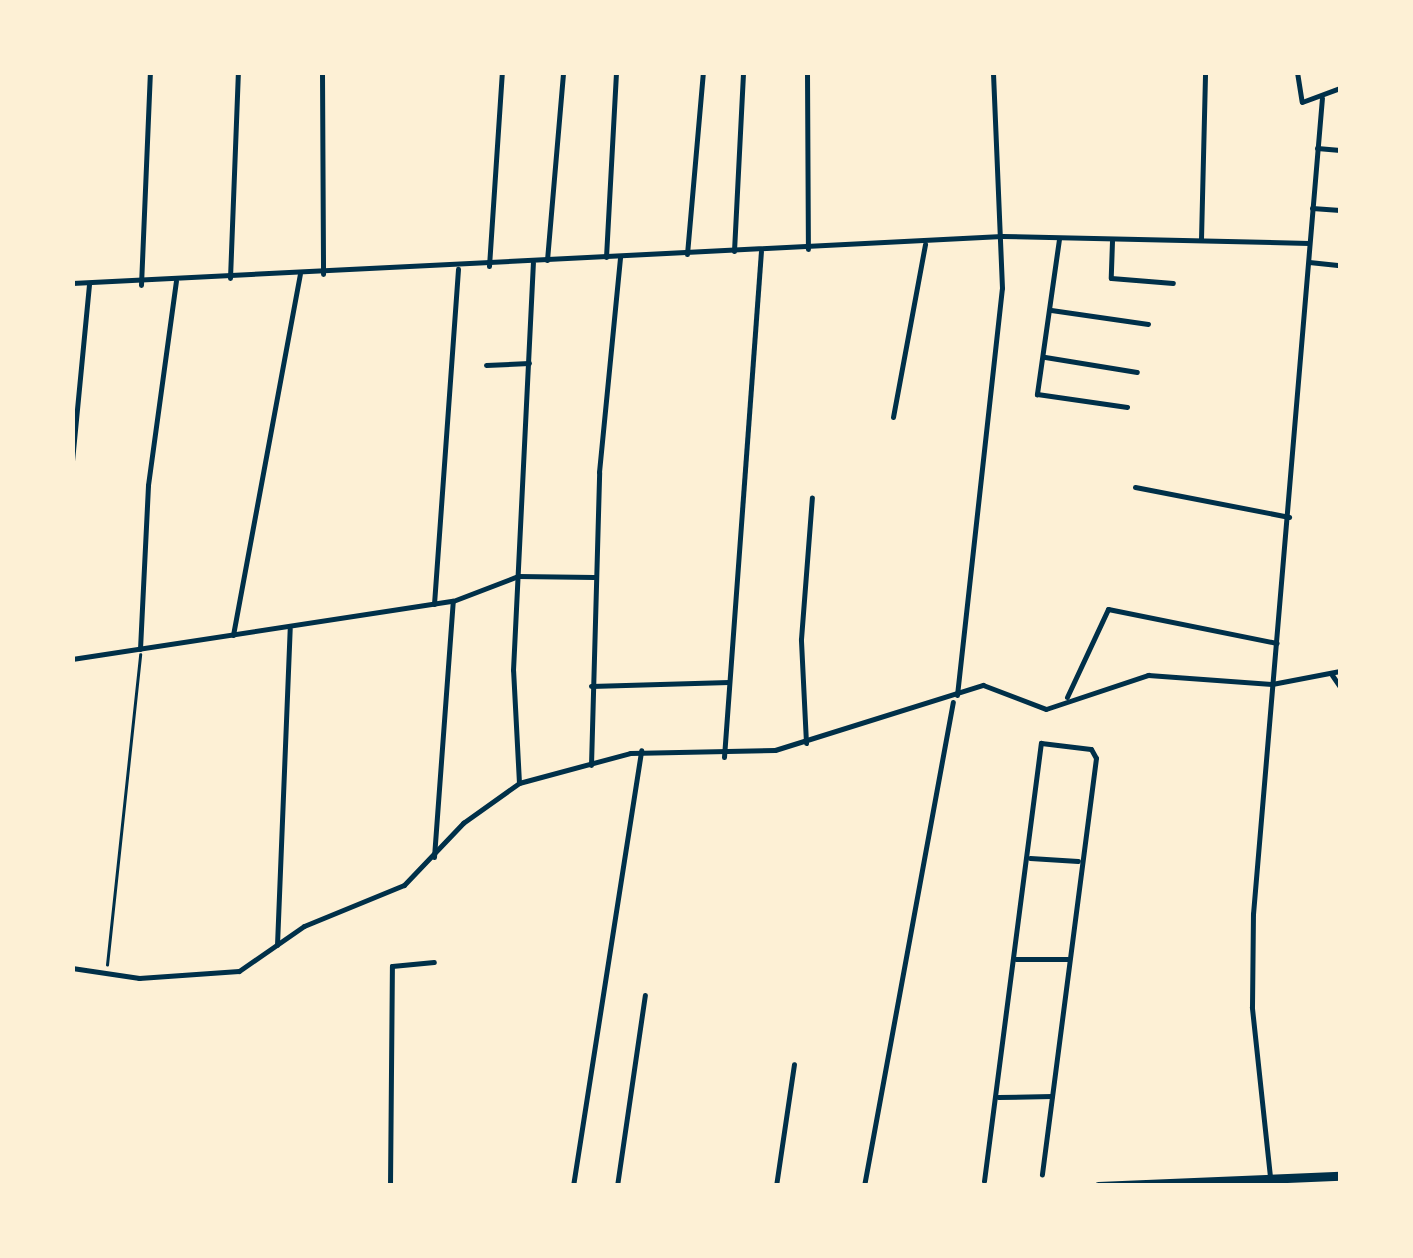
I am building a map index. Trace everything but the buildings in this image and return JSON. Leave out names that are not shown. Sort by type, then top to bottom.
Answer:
[{"type":"highway","points":[[1098,1186],[1271,1182],[1340,1176]]},
{"type":"street","points":[[141,285],[150,72]]},
{"type":"street","points":[[230,278],[238,72]]},
{"type":"street","points":[[322,72],[323,274]]},
{"type":"street","points":[[489,266],[502,72]]},
{"type":"street","points":[[547,260],[562,72]]},
{"type":"street","points":[[606,257],[616,72]]},
{"type":"street","points":[[687,254],[703,72]]},
{"type":"street","points":[[734,251],[743,72]]},
{"type":"street","points":[[806,72],[808,249]]},
{"type":"street","points":[[864,1186],[955,698],[1002,236],[993,72]]},
{"type":"street","points":[[1201,239],[1204,72]]},
{"type":"street","points":[[1297,72],[1298,100],[1322,98],[1340,88]]},
{"type":"street","points":[[1271,1182],[1251,978],[1322,98]]},
{"type":"street","points":[[1317,148],[1340,150]]},
{"type":"street","points":[[1312,208],[1340,210]]},
{"type":"street","points":[[72,283],[141,285],[300,273],[458,269],[547,260],[925,244],[1002,236],[1309,243]]},
{"type":"street","points":[[1059,239],[1045,357],[1036,394],[1127,407]]},
{"type":"street","points":[[1112,241],[1111,278],[1173,283]]},
{"type":"street","points":[[893,417],[925,244]]},
{"type":"street","points":[[724,757],[762,251]]},
{"type":"street","points":[[590,765],[594,576],[620,257]]},
{"type":"street","points":[[519,783],[518,576],[533,261]]},
{"type":"street","points":[[1309,262],[1340,264]]},
{"type":"street","points":[[434,604],[458,269]]},
{"type":"street","points":[[233,634],[300,273]]},
{"type":"street","points":[[140,649],[146,514],[176,282]]},
{"type":"street","points":[[72,461],[89,284]]},
{"type":"street","points":[[1051,310],[1148,324]]},
{"type":"street","points":[[1045,357],[1137,372]]},
{"type":"street","points":[[486,365],[529,362]]},
{"type":"street","points":[[1134,487],[1290,517]]},
{"type":"street","points":[[806,743],[801,639],[812,496]]},
{"type":"street","points":[[72,667],[73,659],[454,601],[518,576],[594,576]]},
{"type":"street","points":[[434,859],[454,601]]},
{"type":"street","points":[[1067,698],[1108,608],[1278,643]]},
{"type":"street","points":[[277,944],[290,627]]},
{"type":"street","points":[[72,968],[106,973],[233,972],[277,944],[404,885],[434,859],[462,823],[519,783],[641,750],[724,757],[806,743],[994,684],[1037,709],[1161,674],[1272,684],[1332,676],[1340,671]]},
{"type":"street","points":[[1332,676],[1340,687]]},
{"type":"street","points":[[591,686],[729,682]]},
{"type":"street","points":[[984,1181],[1030,858],[1041,743],[1091,749],[1096,758],[1078,861],[1042,1175]]},
{"type":"street","points":[[573,1186],[641,750]]},
{"type":"street","points":[[1030,858],[1078,861]]},
{"type":"street","points":[[1016,960],[1067,959]]},
{"type":"street","points":[[390,1186],[392,966],[434,962]]},
{"type":"street","points":[[617,1186],[644,995]]},
{"type":"street","points":[[776,1186],[794,1064]]},
{"type":"street","points":[[998,1097],[1052,1096]]},
{"type":"path","points":[[106,973],[140,649]]}]
